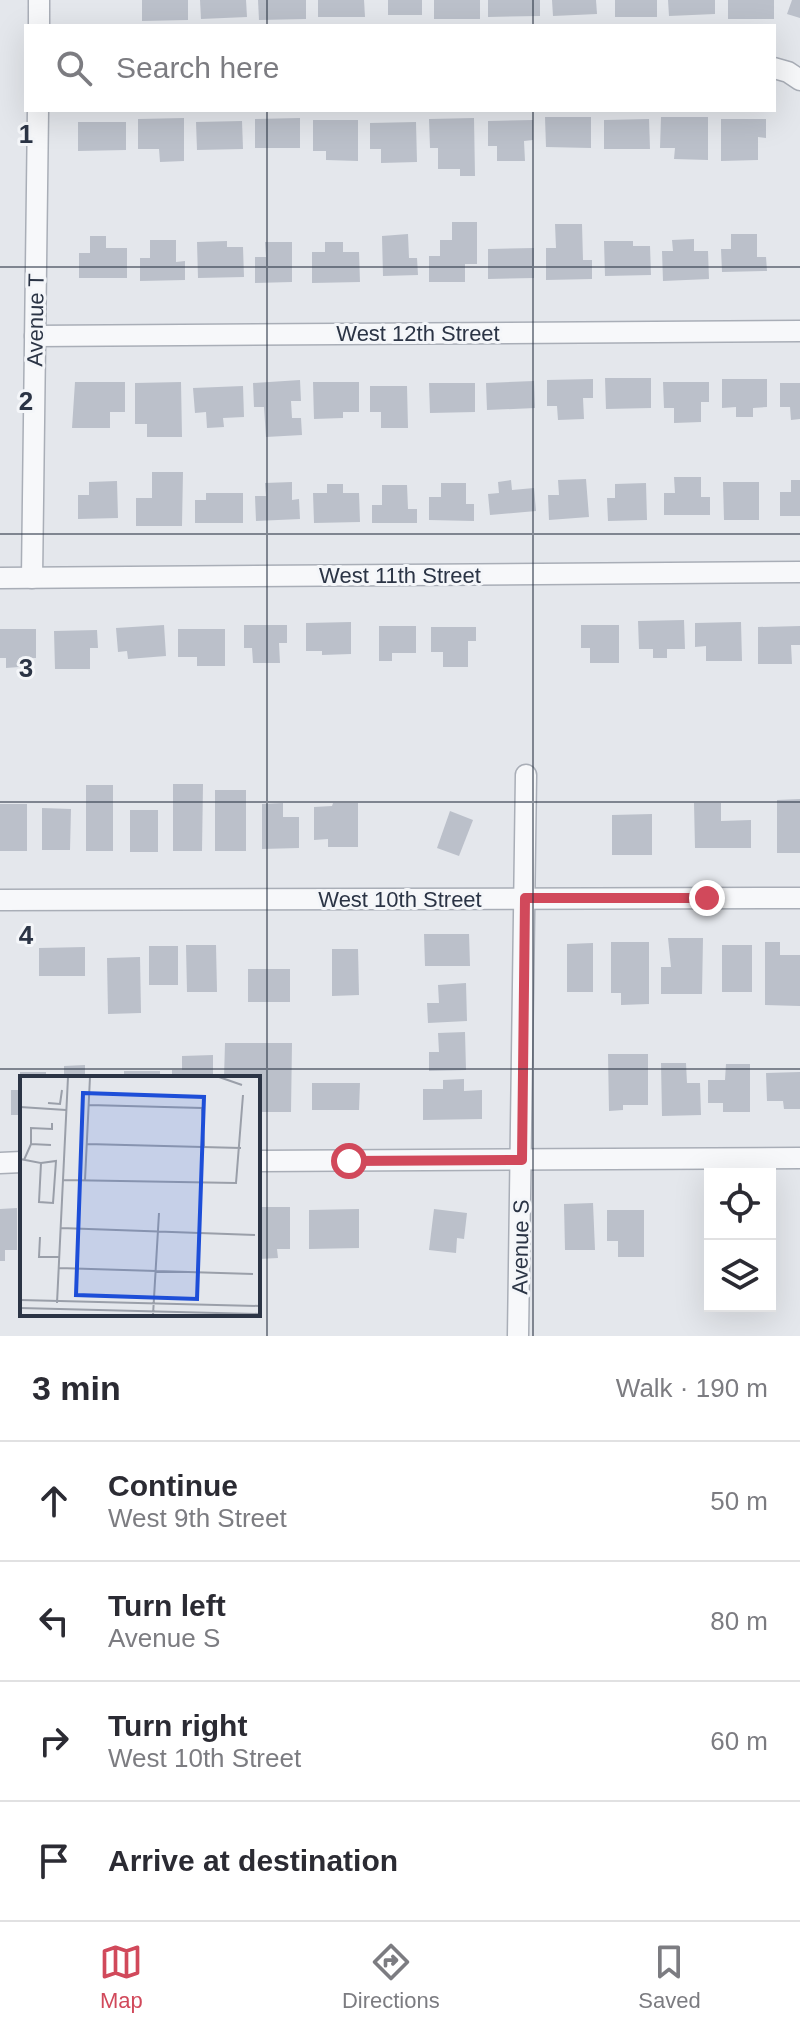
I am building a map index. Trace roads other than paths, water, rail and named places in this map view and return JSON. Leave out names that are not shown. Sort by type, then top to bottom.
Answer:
[{"type":"street","points":[[39,0],[39,24]]},
{"type":"street","points":[[776,69],[800,80]]},
{"type":"street","name":"Avenue T","points":[[32,578],[38,112]]},
{"type":"street","name":"West 12th Street","points":[[35,336],[800,331]]},
{"type":"street","name":"West 11th Street","points":[[0,578],[800,572]]},
{"type":"street","name":"Avenue S","points":[[518,1336],[526,775]]},
{"type":"street","name":"West 10th Street","points":[[0,900],[800,898]]},
{"type":"street","points":[[260,1161],[800,1158]]},
{"type":"street","points":[[0,1163],[20,1162]]}]
